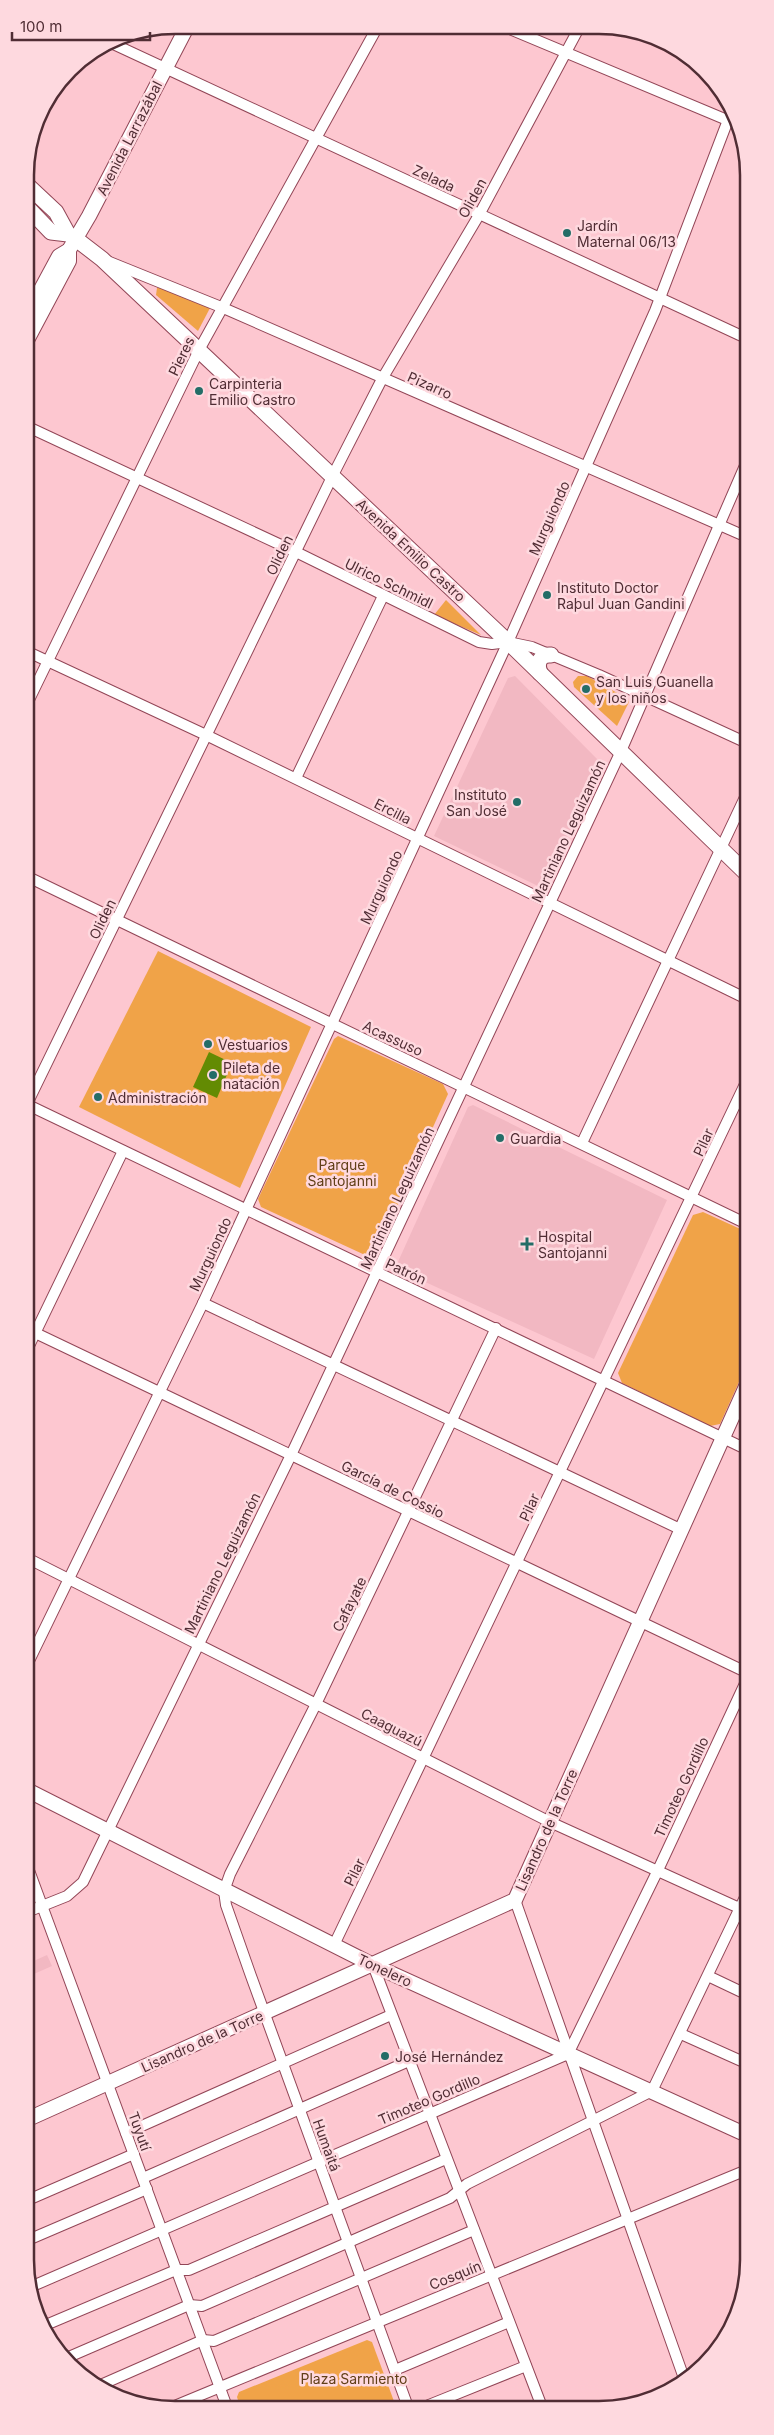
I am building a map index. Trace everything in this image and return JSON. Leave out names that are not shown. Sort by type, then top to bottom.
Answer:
[{"type":"main road","name":"Avenida Emilio Castro","points":[[34,191],[56,212],[68,236]]},
{"type":"main road","points":[[34,200],[68,236]]},
{"type":"main road","name":"Avenida Emilio Castro","points":[[34,214],[51,232],[68,236],[102,258],[508,642],[740,867]]},
{"type":"main road","points":[[540,673],[539,660],[542,656],[551,655]]},
{"type":"street","name":"Avenida Larrazábal","points":[[34,309],[68,236],[166,69],[184,34]]},
{"type":"street","name":"Pieres","points":[[34,690],[221,307],[374,34]]},
{"type":"street","points":[[521,34],[728,120]]},
{"type":"street","name":"Oliden","points":[[34,1091],[332,477],[382,379],[479,214],[576,34]]},
{"type":"street","name":"Zelada","points":[[118,46],[317,137],[659,299],[740,335]]},
{"type":"street","name":"Murguiondo","points":[[34,1652],[161,1393],[508,642],[659,299],[728,120]]},
{"type":"street","name":"Pizarro","points":[[102,258],[221,307],[740,534]]},
{"type":"street","name":"Ulrico Schmidl","points":[[34,430],[296,552],[479,642],[520,644],[551,655],[740,741]]},
{"type":"street","name":"Martiniano Leguizamón","points":[[34,1909],[76,1890],[82,1882],[292,1455],[550,904],[621,750],[740,475]]},
{"type":"street","points":[[296,778],[383,596]]},
{"type":"street","name":"Ercilla","points":[[34,655],[296,778],[740,996]]},
{"type":"street","points":[[582,1143],[740,809]]},
{"type":"street","name":"Acassuso","points":[[34,880],[740,1220]]},
{"type":"street","name":"Pilar","points":[[334,1946],[740,1095]]},
{"type":"street","name":"Patrón","points":[[34,1108],[740,1446]]},
{"type":"street","points":[[34,1325],[123,1151]]},
{"type":"street","points":[[203,1302],[680,1529]]},
{"type":"street","name":"Cafayate","points":[[224,1891],[230,1874],[410,1512],[496,1328]]},
{"type":"street","name":"García de Cossio","points":[[34,1332],[740,1671]]},
{"type":"street","name":"Lisandro de la Torre","points":[[34,2116],[514,1900],[680,1529],[740,1400]]},
{"type":"street","name":"Caaguazú","points":[[34,1562],[550,1822],[740,1908]]},
{"type":"street","name":"Timoteo Gordillo","points":[[36,2285],[568,2054],[658,1870],[740,1692]]},
{"type":"street","name":"Tonelero","points":[[34,1794],[373,1965],[740,2132]]},
{"type":"street","name":"Tuyutí","points":[[34,1884],[225,2401]]},
{"type":"street","name":"Humaitá","points":[[224,1891],[226,1905],[299,2110],[406,2401]]},
{"type":"street","points":[[514,1900],[682,2374]]},
{"type":"street","points":[[71,2356],[190,2305],[202,2306],[450,2198],[467,2184],[593,2123],[652,2091],[708,1976],[740,1917]]},
{"type":"street","points":[[373,1965],[540,2401]]},
{"type":"street","points":[[708,1976],[740,1991]]},
{"type":"street","points":[[126,2133],[391,2015]]},
{"type":"street","points":[[680,2034],[740,2060]]},
{"type":"street","points":[[143,2178],[409,2061]]},
{"type":"street","points":[[34,2197],[134,2154]]},
{"type":"street","points":[[49,2323],[176,2270],[189,2270],[446,2159]]},
{"type":"street","name":"Cosquín","points":[[187,2401],[740,2173]]},
{"type":"street","points":[[34,2237],[147,2190]]},
{"type":"street","points":[[105,2383],[203,2340],[214,2341],[474,2230]]},
{"type":"street","points":[[395,2370],[509,2322]]},
{"type":"street","points":[[439,2401],[526,2366]]},
{"type":"shaded area","name":"Instituto San José","points":[[515,676],[600,762],[545,885],[538,886],[434,836],[508,678]]},
{"type":"shaded area","name":"Pileta de natación","points":[[209,1052],[232,1063],[217,1098],[193,1087]]},
{"type":"shaded area","name":"Hospital Santojanni","points":[[473,1105],[667,1200],[594,1359],[399,1270],[397,1264],[468,1107]]},
{"type":"shaded area","points":[[47,1955],[52,1966],[34,1974],[34,1961]]},
{"type":"green space","points":[[160,286],[210,308],[198,331],[156,295],[157,288]]},
{"type":"green space","points":[[446,600],[481,635],[434,615]]},
{"type":"green space","points":[[578,676],[587,676],[628,699],[629,702],[617,726],[574,687],[573,682]]},
{"type":"green space","points":[[158,951],[311,1027],[240,1188],[79,1107]]},
{"type":"green space","name":"Parque Santojanni","points":[[338,1036],[443,1084],[448,1094],[376,1253],[365,1255],[261,1207],[258,1199],[334,1039]]},
{"type":"green space","points":[[703,1212],[740,1229],[740,1380],[720,1424],[710,1426],[622,1383],[618,1373],[693,1215]]},
{"type":"green space","name":"Plaza Sarmiento","points":[[367,2340],[372,2342],[394,2401],[238,2401],[237,2397],[239,2392]]},
{"type":"place","name":"Jardín Maternal 06/13","points":[[567,233]]},
{"type":"place","name":"Carpinteria Emilio Castro","points":[[199,391]]},
{"type":"place","name":"Instituto Doctor Raþul Juan Gandini","points":[[547,595]]},
{"type":"place","name":"San Luis Guanella y los niños","points":[[586,689]]},
{"type":"place","name":"Instituto San José","points":[[517,802]]},
{"type":"place","name":"Vestuarios","points":[[208,1044]]},
{"type":"place","name":"Pileta de natación","points":[[213,1075]]},
{"type":"place","name":"Administración","points":[[98,1097]]},
{"type":"place","name":"Guardia","points":[[500,1138]]},
{"type":"place","name":"Hospital Santojanni","points":[[527,1244]]},
{"type":"place","name":"José Hernández","points":[[385,2056]]}]
